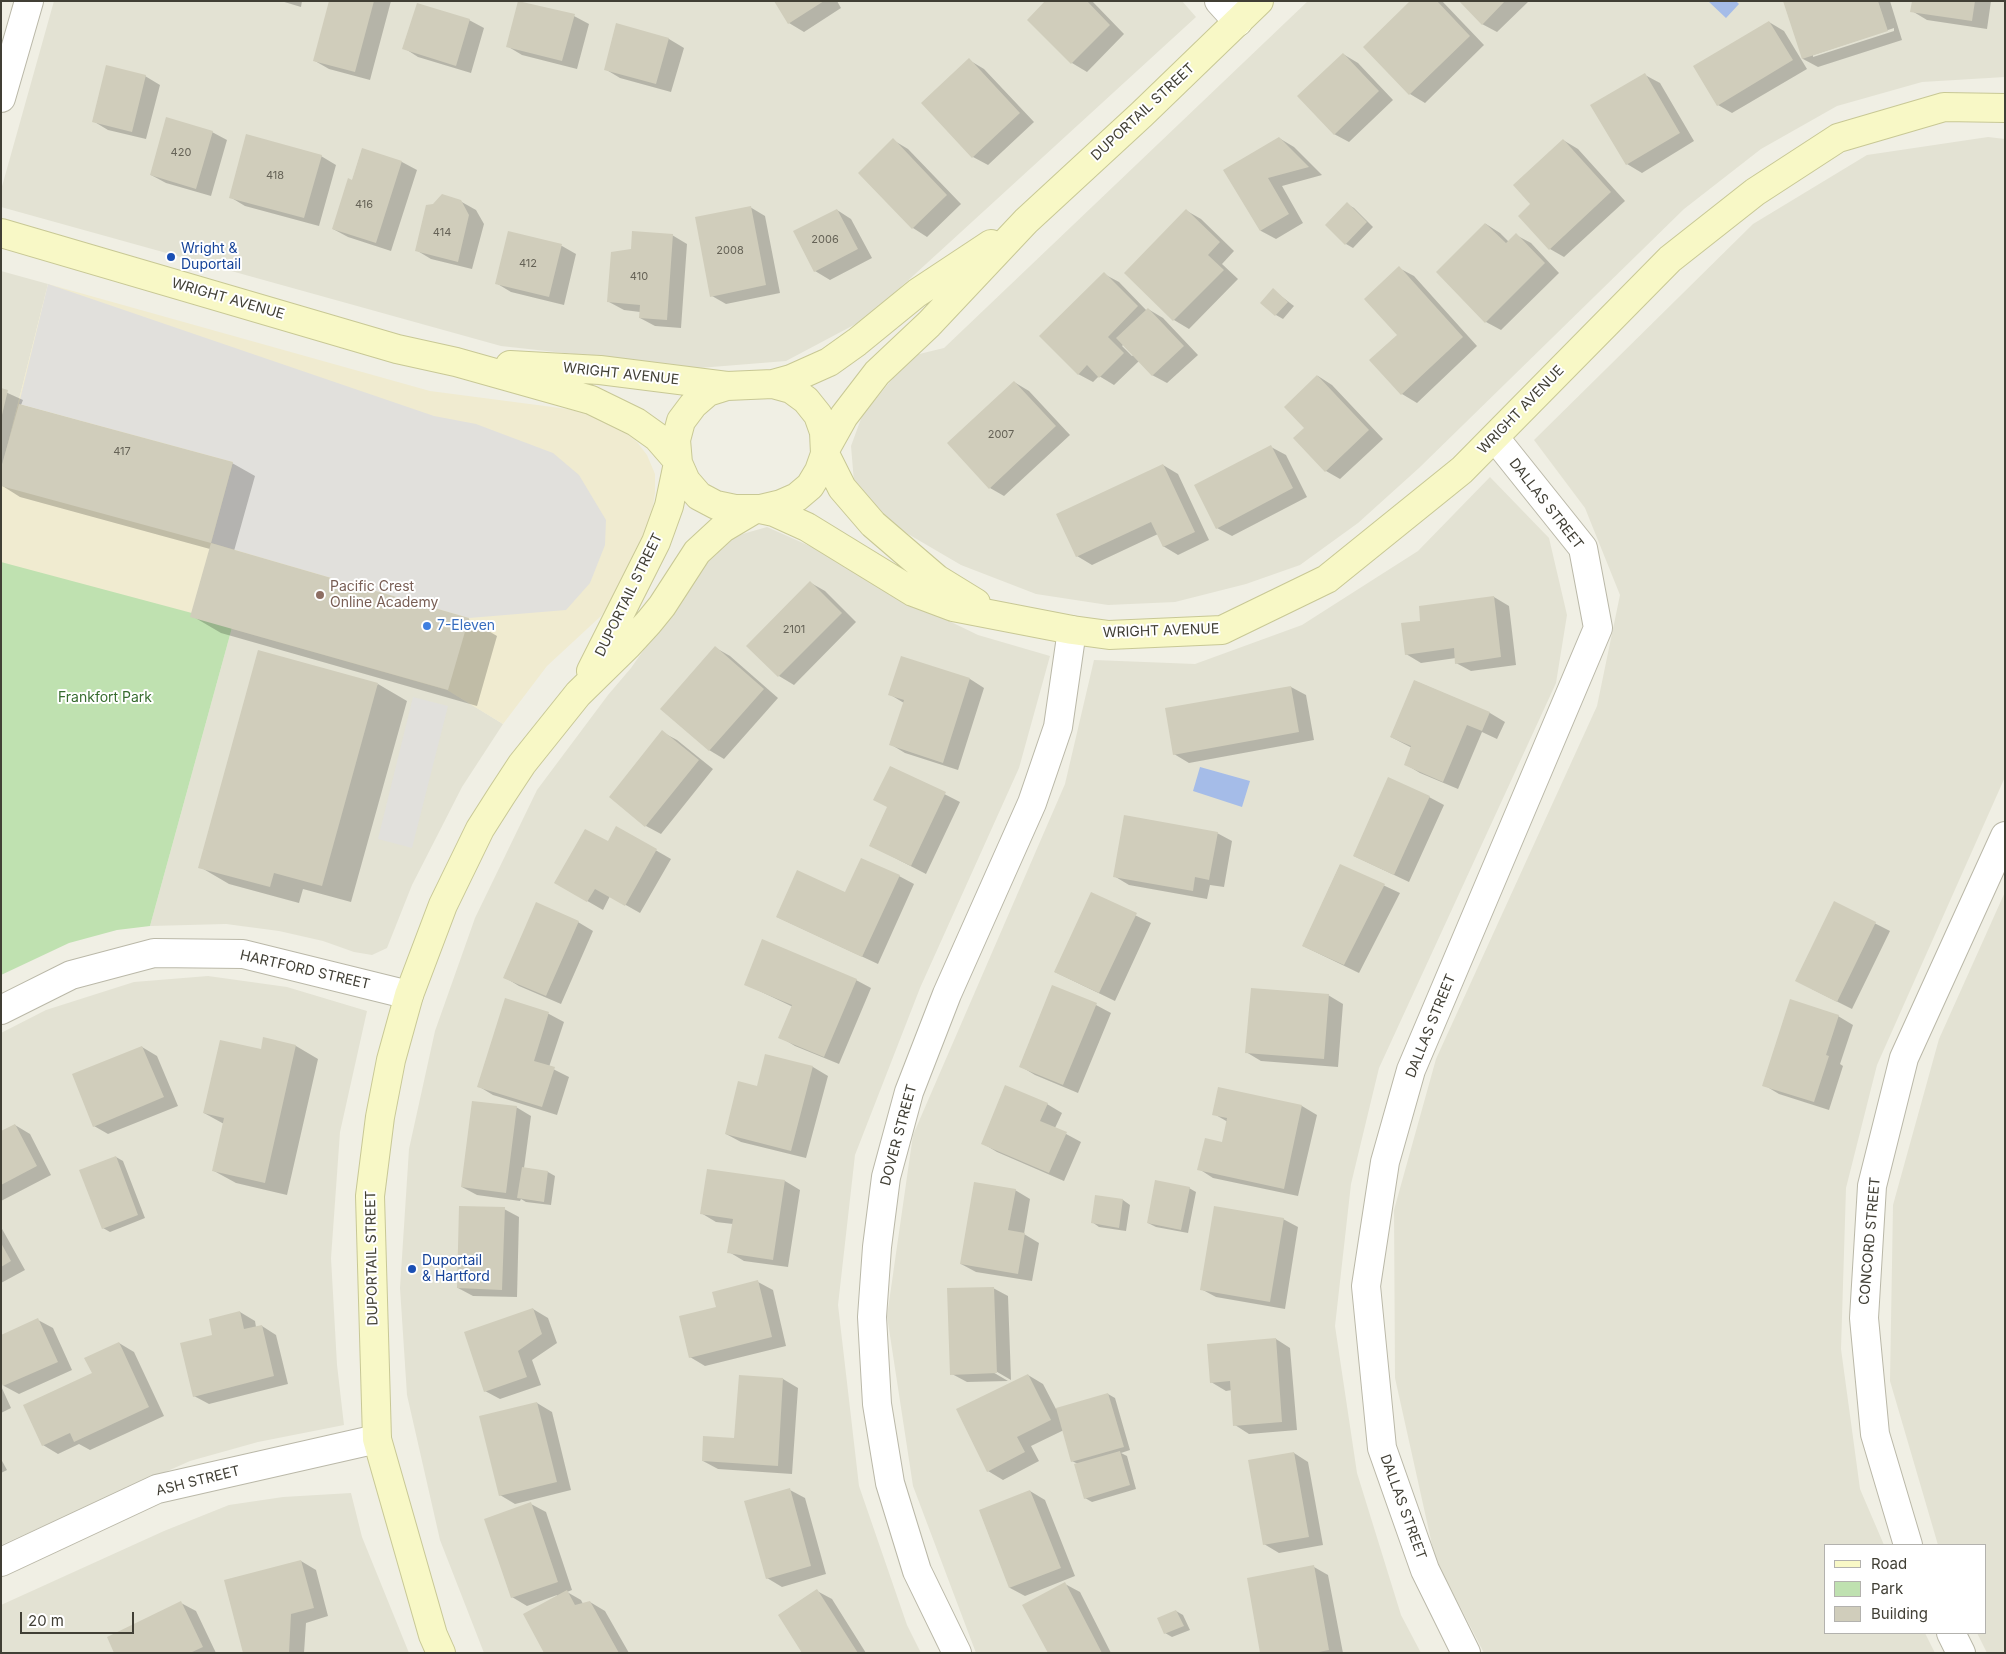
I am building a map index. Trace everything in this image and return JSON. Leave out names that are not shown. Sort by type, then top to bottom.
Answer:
[{"type":"main road","name":"DUPORTAIL STREET","points":[[825,452],[844,416],[872,379],[929,324],[1026,221],[1142,114],[1259,1]]},
{"type":"main road","name":"WRIGHT AVENUE","points":[[758,509],[774,512],[807,528],[913,592],[953,607],[1072,630],[1109,635],[1222,630],[1327,580],[1462,470],[1670,259],[1763,186],[1838,138],[1944,107],[2005,108]]},
{"type":"main road","name":"DUPORTAIL STREET","points":[[773,384],[791,380],[829,362],[857,342],[917,293],[1026,221]]},
{"type":"main road","name":"WRIGHT AVENUE","points":[[1,233],[398,349],[456,362],[574,394],[604,405],[636,422],[657,437],[677,462]]},
{"type":"main road","name":"WRIGHT AVENUE","points":[[456,362],[600,370],[727,386]]},
{"type":"main road","points":[[773,384],[791,389],[806,400],[818,415],[824,432],[825,452],[819,471],[810,486],[797,497],[781,504],[758,509],[736,509],[716,505],[699,496],[686,481],[677,462],[676,440],[681,421],[693,405],[708,392],[727,386],[773,384]]},
{"type":"main road","name":"WRIGHT AVENUE","points":[[825,452],[832,472],[856,506],[890,540],[937,579],[979,604],[1007,617]]},
{"type":"main road","name":"DUPORTAIL STREET","points":[[578,694],[614,629],[656,542],[669,506],[677,462]]},
{"type":"main road","name":"DUPORTAIL STREET","points":[[442,1653],[433,1635],[377,1439],[370,1196],[380,1117],[391,1060],[409,995],[443,905],[480,829],[522,764],[578,694],[649,622],[697,552],[724,528],[758,509]]},
{"type":"street","points":[[1,98],[29,1]]},
{"type":"street","points":[[1220,1],[1238,22]]},
{"type":"street","name":"DALLAS STREET","points":[[1466,1653],[1425,1570],[1382,1448],[1366,1286],[1385,1162],[1411,1070],[1598,628],[1583,548],[1495,438]]},
{"type":"street","name":"DOVER STREET","points":[[958,1653],[917,1572],[890,1483],[877,1404],[872,1317],[877,1247],[886,1177],[909,1092],[947,994],[1032,803],[1058,727],[1072,630]]},
{"type":"street","name":"CONCORD STREET","points":[[1908,1544],[1875,1434],[1864,1318],[1872,1186],[1904,1058],[2005,836]]},
{"type":"street","name":"HARTFORD STREET","points":[[1,1010],[71,975],[154,953],[242,954],[409,995]]},
{"type":"street","name":"ASH STREET","points":[[1,1562],[157,1489],[377,1439]]},
{"type":"street","points":[[1952,1634],[1961,1653]]},
{"type":"shaded area","points":[[54,1],[1182,1],[1196,17],[867,318],[786,361],[699,368],[501,346],[1,207],[1,190]]},
{"type":"shaded area","points":[[1308,1],[2005,1],[2005,77],[1922,82],[1837,106],[1761,149],[1684,209],[1419,468],[1358,523],[1300,565],[1246,584],[1175,602],[1108,605],[1036,594],[961,565],[908,534],[871,507],[854,482],[851,446],[862,416],[911,356],[944,348]]},
{"type":"shaded area","points":[[1988,137],[2005,139],[2005,777],[1877,1065],[1846,1188],[1841,1349],[1860,1489],[1884,1544],[1824,1544],[1824,1634],[1926,1634],[1935,1653],[1484,1653],[1435,1558],[1395,1378],[1394,1210],[1436,1059],[1597,706],[1620,595],[1585,508],[1534,440],[1753,224],[1867,155]]},
{"type":"shaded area","points":[[1,271],[48,284],[1,471]]},
{"type":"shaded area","points":[[48,284],[430,391],[583,411],[620,428],[637,442],[647,455],[655,474],[655,493],[651,518],[644,537],[610,604],[601,616],[547,666],[503,724],[447,690],[1,563],[1,471]]},
{"type":"shaded area","points":[[48,284],[434,416],[476,424],[553,453],[579,475],[606,520],[605,545],[590,583],[566,610],[469,618],[211,543],[233,462],[19,404]]},
{"type":"shaded area","points":[[1490,477],[1549,538],[1567,615],[1556,683],[1379,1068],[1351,1184],[1335,1326],[1357,1473],[1401,1615],[1421,1653],[976,1653],[913,1486],[887,1316],[913,1135],[1065,784],[1094,660],[1195,664],[1302,625],[1418,551]]},
{"type":"shaded area","points":[[767,527],[812,547],[891,593],[978,635],[1050,656],[1019,768],[920,988],[855,1155],[838,1305],[859,1486],[907,1625],[921,1653],[484,1653],[440,1540],[407,1395],[400,1288],[409,1149],[435,1031],[475,918],[537,790],[608,695],[631,668],[701,568],[732,537]]},
{"type":"shaded area","points":[[233,624],[448,690],[503,724],[462,787],[412,885],[387,948],[372,955],[354,952],[323,941],[279,931],[226,924],[150,926]]},
{"type":"shaded area","points":[[413,697],[448,706],[412,848],[378,839]]},
{"type":"shaded area","points":[[2005,892],[2005,1653],[1987,1653],[1978,1634],[1986,1634],[1986,1544],[1938,1544],[1890,1381],[1893,1205],[1939,1039]]},
{"type":"shaded area","points":[[208,976],[287,987],[367,1011],[340,1132],[331,1258],[337,1365],[344,1425],[258,1442],[190,1461],[1,1545],[1,1033],[46,1010],[134,982]]},
{"type":"shaded area","points":[[351,1493],[362,1537],[409,1653],[1,1653],[1,1605],[164,1531],[229,1505],[283,1497]]},
{"type":"green space","name":"Frankfort Park","points":[[1,562],[233,624],[150,926],[117,930],[69,943],[1,975]]},
{"type":"water","points":[[1708,1],[1736,1],[1739,4],[1726,18]]},
{"type":"water","points":[[1200,767],[1250,781],[1242,807],[1193,791]]},
{"type":"building","points":[[329,1],[374,1],[355,72],[313,61]]},
{"type":"building","points":[[518,1],[575,14],[562,61],[506,47]]},
{"type":"building","points":[[774,1],[824,1],[788,24]]},
{"type":"building","points":[[1045,1],[1087,1],[1110,25],[1071,64],[1027,20]]},
{"type":"building","points":[[1410,1],[1437,1],[1470,36],[1409,95],[1363,47]]},
{"type":"building","points":[[1459,1],[1505,1],[1482,25]]},
{"type":"building","points":[[1783,1],[1878,1],[1888,31],[1802,59]]},
{"type":"building","points":[[1912,1],[1975,1],[1972,21],[1910,12]]},
{"type":"building","points":[[417,3],[470,19],[456,66],[402,49]]},
{"type":"building","points":[[1769,21],[1793,60],[1717,106],[1693,66]]},
{"type":"building","points":[[616,23],[669,38],[656,84],[604,70]]},
{"type":"building","points":[[1343,53],[1379,91],[1334,135],[1297,96]]},
{"type":"building","points":[[969,58],[1020,113],[972,158],[921,103]]},
{"type":"building","points":[[106,65],[146,75],[132,132],[92,122]]},
{"type":"building","points":[[1645,73],[1680,133],[1626,165],[1590,105]]},
{"type":"building","points":[[166,117],[213,131],[196,189],[150,175]]},
{"type":"building","points":[[246,134],[322,155],[304,218],[229,198]]},
{"type":"building","points":[[1279,137],[1309,167],[1268,178],[1289,214],[1260,231],[1223,170]]},
{"type":"building","points":[[893,138],[947,195],[912,229],[858,173]]},
{"type":"building","points":[[1563,139],[1611,192],[1549,250],[1518,216],[1530,204],[1513,185]]},
{"type":"building","points":[[362,148],[402,161],[376,243],[332,229],[348,178],[352,180]]},
{"type":"building","points":[[442,194],[461,200],[469,215],[458,262],[415,251],[426,205],[433,204]]},
{"type":"building","points":[[1347,202],[1367,222],[1345,245],[1325,225]]},
{"type":"building","points":[[751,206],[766,285],[710,297],[695,217]]},
{"type":"building","points":[[837,209],[858,249],[814,272],[793,231]]},
{"type":"building","points":[[1186,209],[1220,242],[1208,255],[1224,270],[1173,321],[1124,273]]},
{"type":"building","points":[[1485,223],[1506,243],[1516,233],[1545,263],[1485,323],[1436,272]]},
{"type":"building","points":[[508,231],[562,244],[549,297],[495,284]]},
{"type":"building","points":[[632,231],[673,234],[667,320],[639,318],[640,305],[607,302],[611,252],[631,249]]},
{"type":"building","points":[[1399,266],[1463,337],[1401,395],[1369,360],[1397,335],[1364,299]]},
{"type":"building","points":[[1104,272],[1138,306],[1108,337],[1124,353],[1099,378],[1087,365],[1078,375],[1039,336]]},
{"type":"building","points":[[1273,288],[1288,302],[1275,316],[1260,303]]},
{"type":"building","points":[[1148,308],[1184,346],[1152,376],[1116,338]]},
{"type":"building","points":[[1317,375],[1369,430],[1325,472],[1293,438],[1304,428],[1284,407]]},
{"type":"building","points":[[1014,381],[1056,426],[989,489],[947,443]]},
{"type":"building","points":[[1,388],[8,390],[2,415],[1,415]]},
{"type":"building","points":[[19,404],[233,462],[211,543],[1,486],[1,468]]},
{"type":"building","points":[[1271,445],[1293,488],[1216,529],[1194,485]]},
{"type":"building","points":[[1163,464],[1195,532],[1163,547],[1151,522],[1076,557],[1056,514]]},
{"type":"building","points":[[211,543],[469,618],[448,690],[190,617]]},
{"type":"building","points":[[810,581],[842,613],[778,677],[746,646]]},
{"type":"building","points":[[1494,596],[1501,657],[1455,664],[1454,648],[1405,655],[1401,623],[1420,621],[1419,606]]},
{"type":"building","points":[[715,646],[764,689],[709,751],[660,709]]},
{"type":"building","points":[[258,650],[378,683],[322,886],[274,873],[270,887],[198,868]]},
{"type":"building","points":[[901,656],[970,678],[943,763],[889,745],[904,700],[888,695]]},
{"type":"building","points":[[1414,680],[1490,712],[1482,731],[1467,725],[1443,782],[1404,765],[1411,746],[1390,737]]},
{"type":"building","points":[[1291,686],[1299,732],[1173,755],[1165,708]]},
{"type":"building","points":[[662,730],[699,760],[645,827],[609,797]]},
{"type":"building","points":[[890,766],[946,792],[911,866],[869,846],[887,807],[873,800]]},
{"type":"building","points":[[1388,777],[1430,796],[1394,875],[1353,856]]},
{"type":"building","points":[[1124,815],[1218,832],[1209,880],[1195,877],[1193,891],[1113,877]]},
{"type":"building","points":[[616,826],[657,849],[625,906],[595,889],[587,902],[554,883],[585,829],[608,841]]},
{"type":"building","points":[[861,858],[900,875],[862,957],[776,917],[797,870],[845,892]]},
{"type":"building","points":[[1340,864],[1385,884],[1344,965],[1302,946]]},
{"type":"building","points":[[1091,892],[1137,913],[1099,993],[1054,972]]},
{"type":"building","points":[[1834,901],[1876,922],[1837,1002],[1795,981]]},
{"type":"building","points":[[536,902],[579,921],[546,996],[503,978]]},
{"type":"building","points":[[762,939],[857,979],[824,1057],[778,1038],[792,1005],[744,985]]},
{"type":"building","points":[[1052,985],[1097,1003],[1063,1085],[1019,1067]]},
{"type":"building","points":[[1251,988],[1329,994],[1324,1059],[1245,1053]]},
{"type":"building","points":[[505,998],[549,1012],[534,1061],[555,1067],[542,1107],[477,1087]]},
{"type":"building","points":[[1790,999],[1839,1015],[1826,1055],[1829,1056],[1814,1102],[1762,1086]]},
{"type":"building","points":[[263,1037],[296,1045],[265,1183],[212,1171],[224,1118],[203,1113],[220,1040],[261,1049]]},
{"type":"building","points":[[142,1046],[164,1097],[93,1127],[72,1074]]},
{"type":"building","points":[[765,1054],[813,1066],[791,1151],[725,1134],[738,1081],[757,1086]]},
{"type":"building","points":[[1005,1085],[1048,1103],[1040,1121],[1067,1132],[1049,1173],[981,1144]]},
{"type":"building","points":[[1218,1087],[1302,1105],[1284,1189],[1197,1170],[1205,1138],[1222,1142],[1227,1118],[1212,1115]]},
{"type":"building","points":[[472,1101],[517,1106],[506,1193],[461,1187]]},
{"type":"building","points":[[15,1124],[37,1166],[1,1185],[1,1131]]},
{"type":"building","points":[[116,1156],[138,1215],[102,1229],[79,1170]]},
{"type":"building","points":[[522,1167],[548,1171],[544,1202],[517,1198]]},
{"type":"building","points":[[707,1169],[785,1180],[773,1260],[727,1253],[733,1219],[700,1214]]},
{"type":"building","points":[[1155,1180],[1190,1187],[1181,1230],[1147,1223]]},
{"type":"building","points":[[974,1182],[1016,1189],[1008,1230],[1025,1233],[1018,1274],[960,1264]]},
{"type":"building","points":[[1095,1195],[1123,1199],[1119,1228],[1091,1223]]},
{"type":"building","points":[[459,1206],[505,1207],[502,1290],[457,1288]]},
{"type":"building","points":[[1214,1206],[1284,1218],[1270,1302],[1200,1290]]},
{"type":"building","points":[[1,1243],[11,1261],[1,1267]]},
{"type":"building","points":[[758,1280],[772,1337],[689,1358],[679,1316],[716,1307],[712,1292]]},
{"type":"building","points":[[994,1287],[997,1373],[950,1375],[947,1288]]},
{"type":"building","points":[[533,1308],[542,1334],[518,1351],[527,1377],[484,1392],[464,1332]]},
{"type":"building","points":[[240,1311],[244,1329],[262,1325],[274,1376],[193,1397],[180,1343],[212,1335],[209,1319]]},
{"type":"building","points":[[38,1318],[58,1362],[3,1386],[1,1382],[1,1335]]},
{"type":"building","points":[[1276,1338],[1282,1422],[1233,1426],[1230,1381],[1210,1383],[1207,1344]]},
{"type":"building","points":[[119,1342],[149,1407],[74,1442],[70,1433],[42,1446],[23,1405],[92,1373],[84,1358]]},
{"type":"building","points":[[1028,1374],[1051,1420],[1017,1437],[1025,1452],[987,1472],[956,1409]]},
{"type":"building","points":[[739,1375],[783,1378],[778,1466],[702,1461],[703,1436],[734,1438]]},
{"type":"building","points":[[1108,1393],[1124,1447],[1071,1462],[1056,1408]]},
{"type":"building","points":[[537,1402],[557,1482],[499,1496],[479,1416]]},
{"type":"building","points":[[1120,1451],[1130,1485],[1084,1499],[1074,1464]]},
{"type":"building","points":[[1294,1452],[1309,1537],[1263,1545],[1248,1460]]},
{"type":"building","points":[[790,1488],[811,1566],[766,1579],[744,1501]]},
{"type":"building","points":[[1030,1490],[1061,1568],[1009,1588],[979,1510]]},
{"type":"building","points":[[531,1502],[558,1582],[511,1598],[484,1519]]},
{"type":"building","points":[[301,1560],[314,1608],[291,1614],[289,1653],[243,1653],[224,1580]]},
{"type":"building","points":[[1314,1565],[1329,1650],[1314,1653],[1260,1653],[1247,1578]]},
{"type":"building","points":[[1065,1582],[1102,1653],[1048,1653],[1022,1605]]},
{"type":"building","points":[[817,1589],[858,1653],[802,1653],[778,1615]]},
{"type":"building","points":[[567,1590],[575,1605],[590,1601],[619,1653],[544,1653],[523,1614]]},
{"type":"building","points":[[181,1601],[203,1647],[190,1653],[114,1653],[107,1637]]},
{"type":"building","points":[[1176,1610],[1184,1626],[1164,1634],[1157,1618]]},
{"type":"place","name":"Wright & Duportail","points":[[171,257]]},
{"type":"place","name":"Pacific Crest Online Academy","points":[[320,595]]},
{"type":"place","name":"7-Eleven","points":[[427,626]]},
{"type":"place","name":"Duportail & Hartford","points":[[412,1269]]}]
